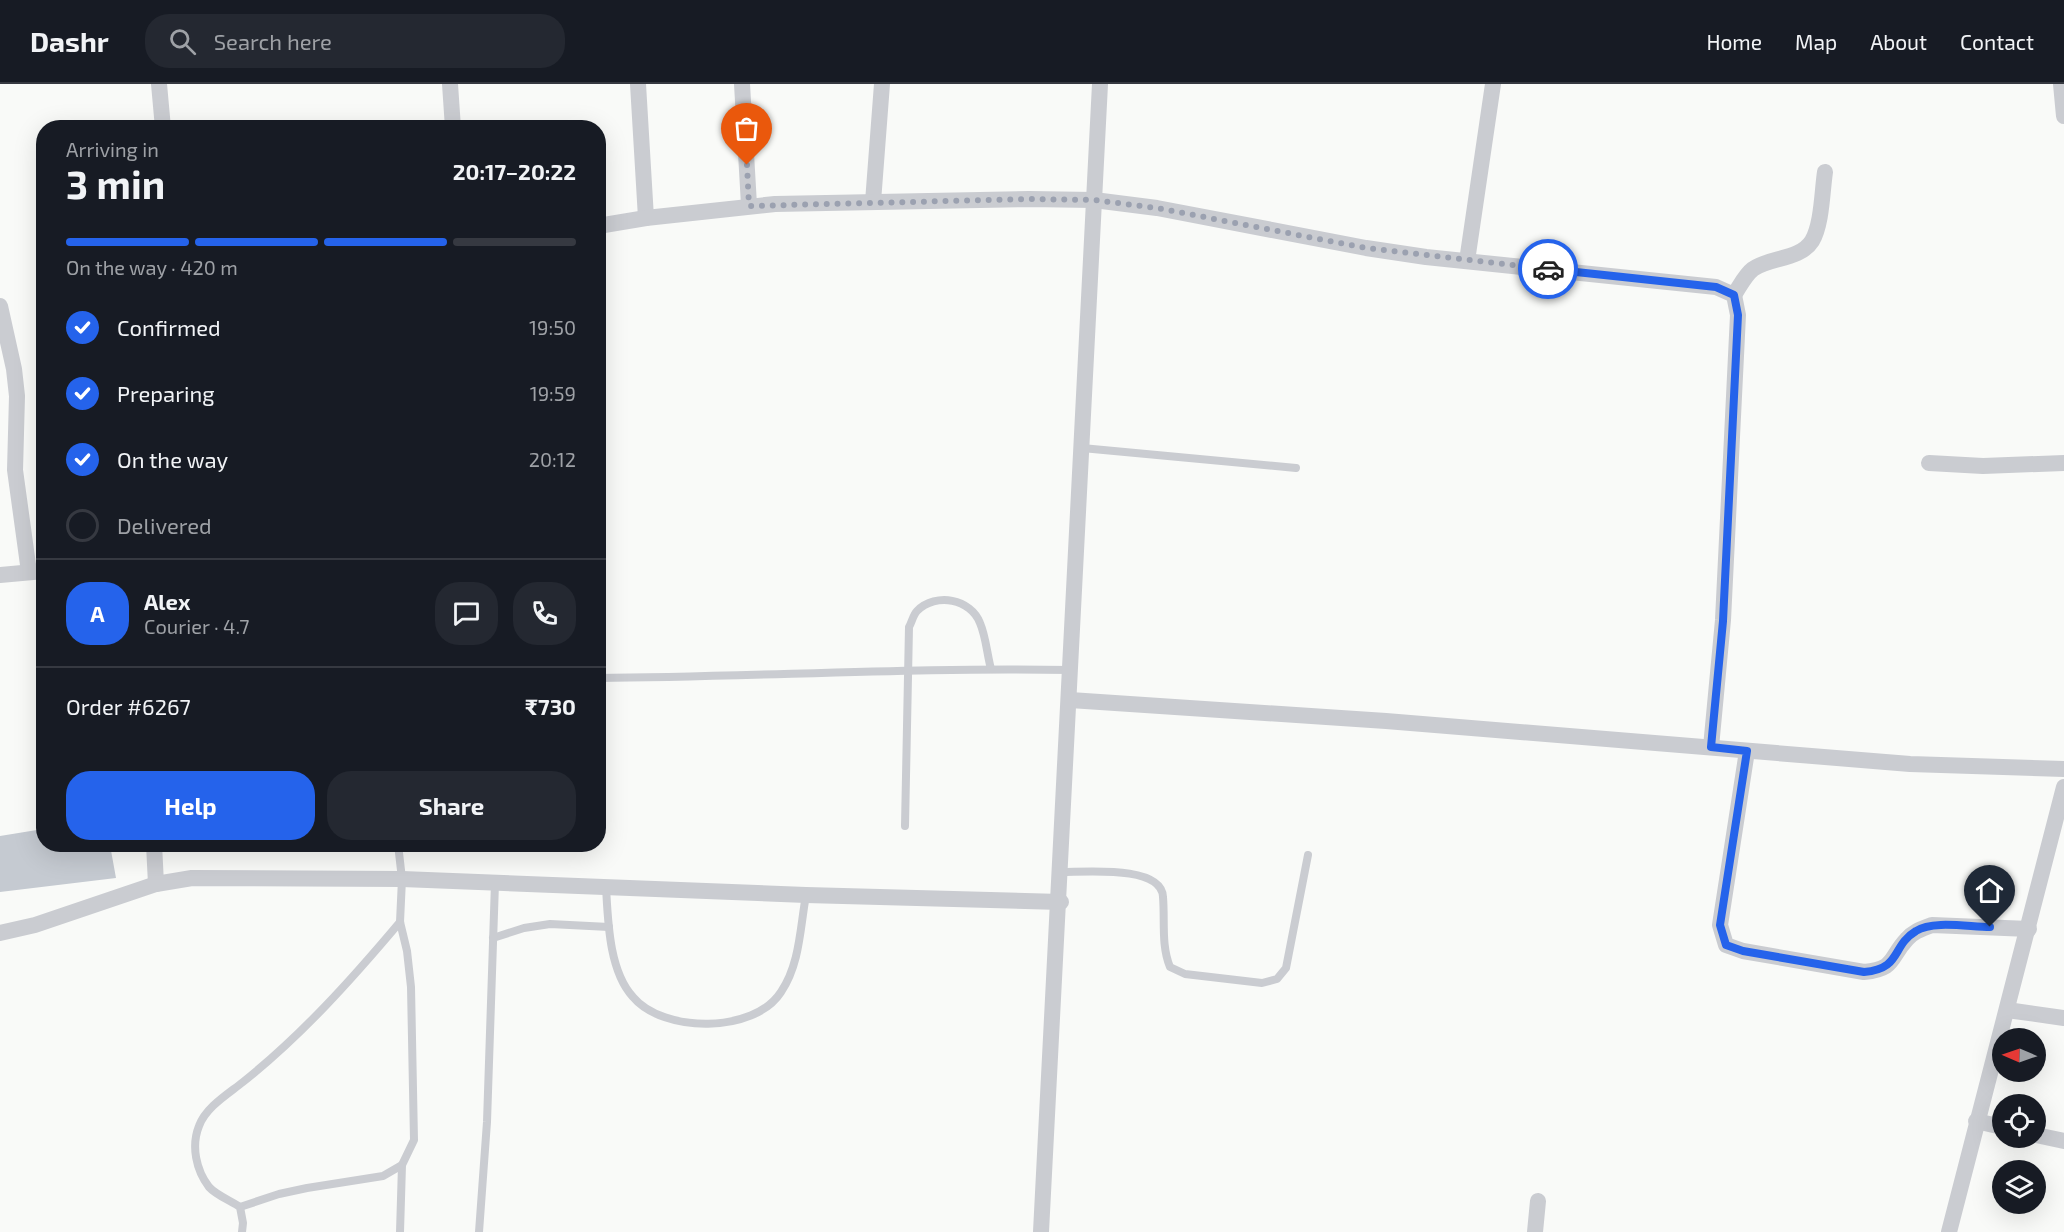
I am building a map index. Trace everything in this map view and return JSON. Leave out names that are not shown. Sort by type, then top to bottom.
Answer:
[{"type":"street","points":[[159,84],[162,120]]},
{"type":"street","points":[[450,84],[452,120]]},
{"type":"street","points":[[638,84],[645,218]]},
{"type":"street","points":[[742,84],[749,206]]},
{"type":"street","points":[[873,202],[882,84]]},
{"type":"street","points":[[1041,1232],[1061,902],[1070,670],[1100,84]]},
{"type":"street","points":[[1467,261],[1493,84]]},
{"type":"street","points":[[2061,84],[2064,116]]},
{"type":"street","points":[[1711,747],[1723,621],[1738,315],[1734,295],[1753,269],[1799,252],[1811,243],[1817,229],[1825,172]]},
{"type":"street","points":[[606,225],[749,206],[1029,199],[1094,200],[1157,208],[1366,248],[1716,287],[1734,295]]},
{"type":"street","points":[[0,306],[14,369],[17,396],[15,470],[36,571],[0,575]]},
{"type":"street","points":[[1929,463],[1993,466],[2064,463]]},
{"type":"street","points":[[1070,700],[1386,721],[1910,764],[2064,769]]},
{"type":"street","points":[[1747,751],[1720,925],[1726,945],[1743,951],[1864,972],[1878,971],[1890,964],[1906,940],[1916,931],[1932,925],[2029,929]]},
{"type":"street","points":[[1949,1232],[2064,788]]},
{"type":"street","points":[[154,852],[156,884]]},
{"type":"street","points":[[0,933],[35,925],[156,884],[192,878],[402,879],[806,895],[1061,902]]},
{"type":"street","points":[[2007,1010],[2064,1018]]},
{"type":"street","points":[[1976,1122],[1992,1126]]},
{"type":"street","points":[[2046,1137],[2064,1140]]},
{"type":"street","points":[[1535,1232],[1538,1201]]},
{"type":"lane","points":[[1081,448],[1296,468]]},
{"type":"lane","points":[[905,826],[909,627],[915,612],[928,603],[950,600],[969,606],[980,622],[991,669]]},
{"type":"lane","points":[[606,678],[909,670],[1070,670]]},
{"type":"lane","points":[[399,852],[402,879],[400,922],[411,987],[414,1140],[402,1165],[400,1232]]},
{"type":"lane","points":[[1062,872],[1140,874],[1154,880],[1163,893],[1165,953],[1170,967],[1185,974],[1262,983],[1277,979],[1286,968],[1308,855]]},
{"type":"lane","points":[[479,1232],[487,1122],[495,883]]},
{"type":"lane","points":[[606,887],[609,927],[618,973],[632,996],[646,1010],[690,1024],[734,1023],[766,1008],[780,994],[794,970],[806,895]]},
{"type":"lane","points":[[242,1232],[240,1207],[210,1187],[196,1160],[195,1141],[199,1124],[212,1106],[277,1055],[306,1028],[400,922]]},
{"type":"lane","points":[[493,938],[524,928],[550,924],[609,927]]},
{"type":"lane","points":[[240,1207],[279,1194],[383,1176],[402,1165]]},
{"type":"shaded area","points":[[36,830],[36,852],[111,852],[116,878],[0,892],[0,836]]},
{"type":"way so far","points":[[747,165],[749,206],[1029,199],[1094,200],[1157,208],[1366,248],[1548,269]]},
{"type":"route","points":[[1548,269],[1716,287],[1734,295],[1738,315],[1723,621],[1711,747],[1747,751],[1720,925],[1726,945],[1743,951],[1864,972],[1878,971],[1890,964],[1906,940],[1916,931],[1932,925],[1990,927]]}]
